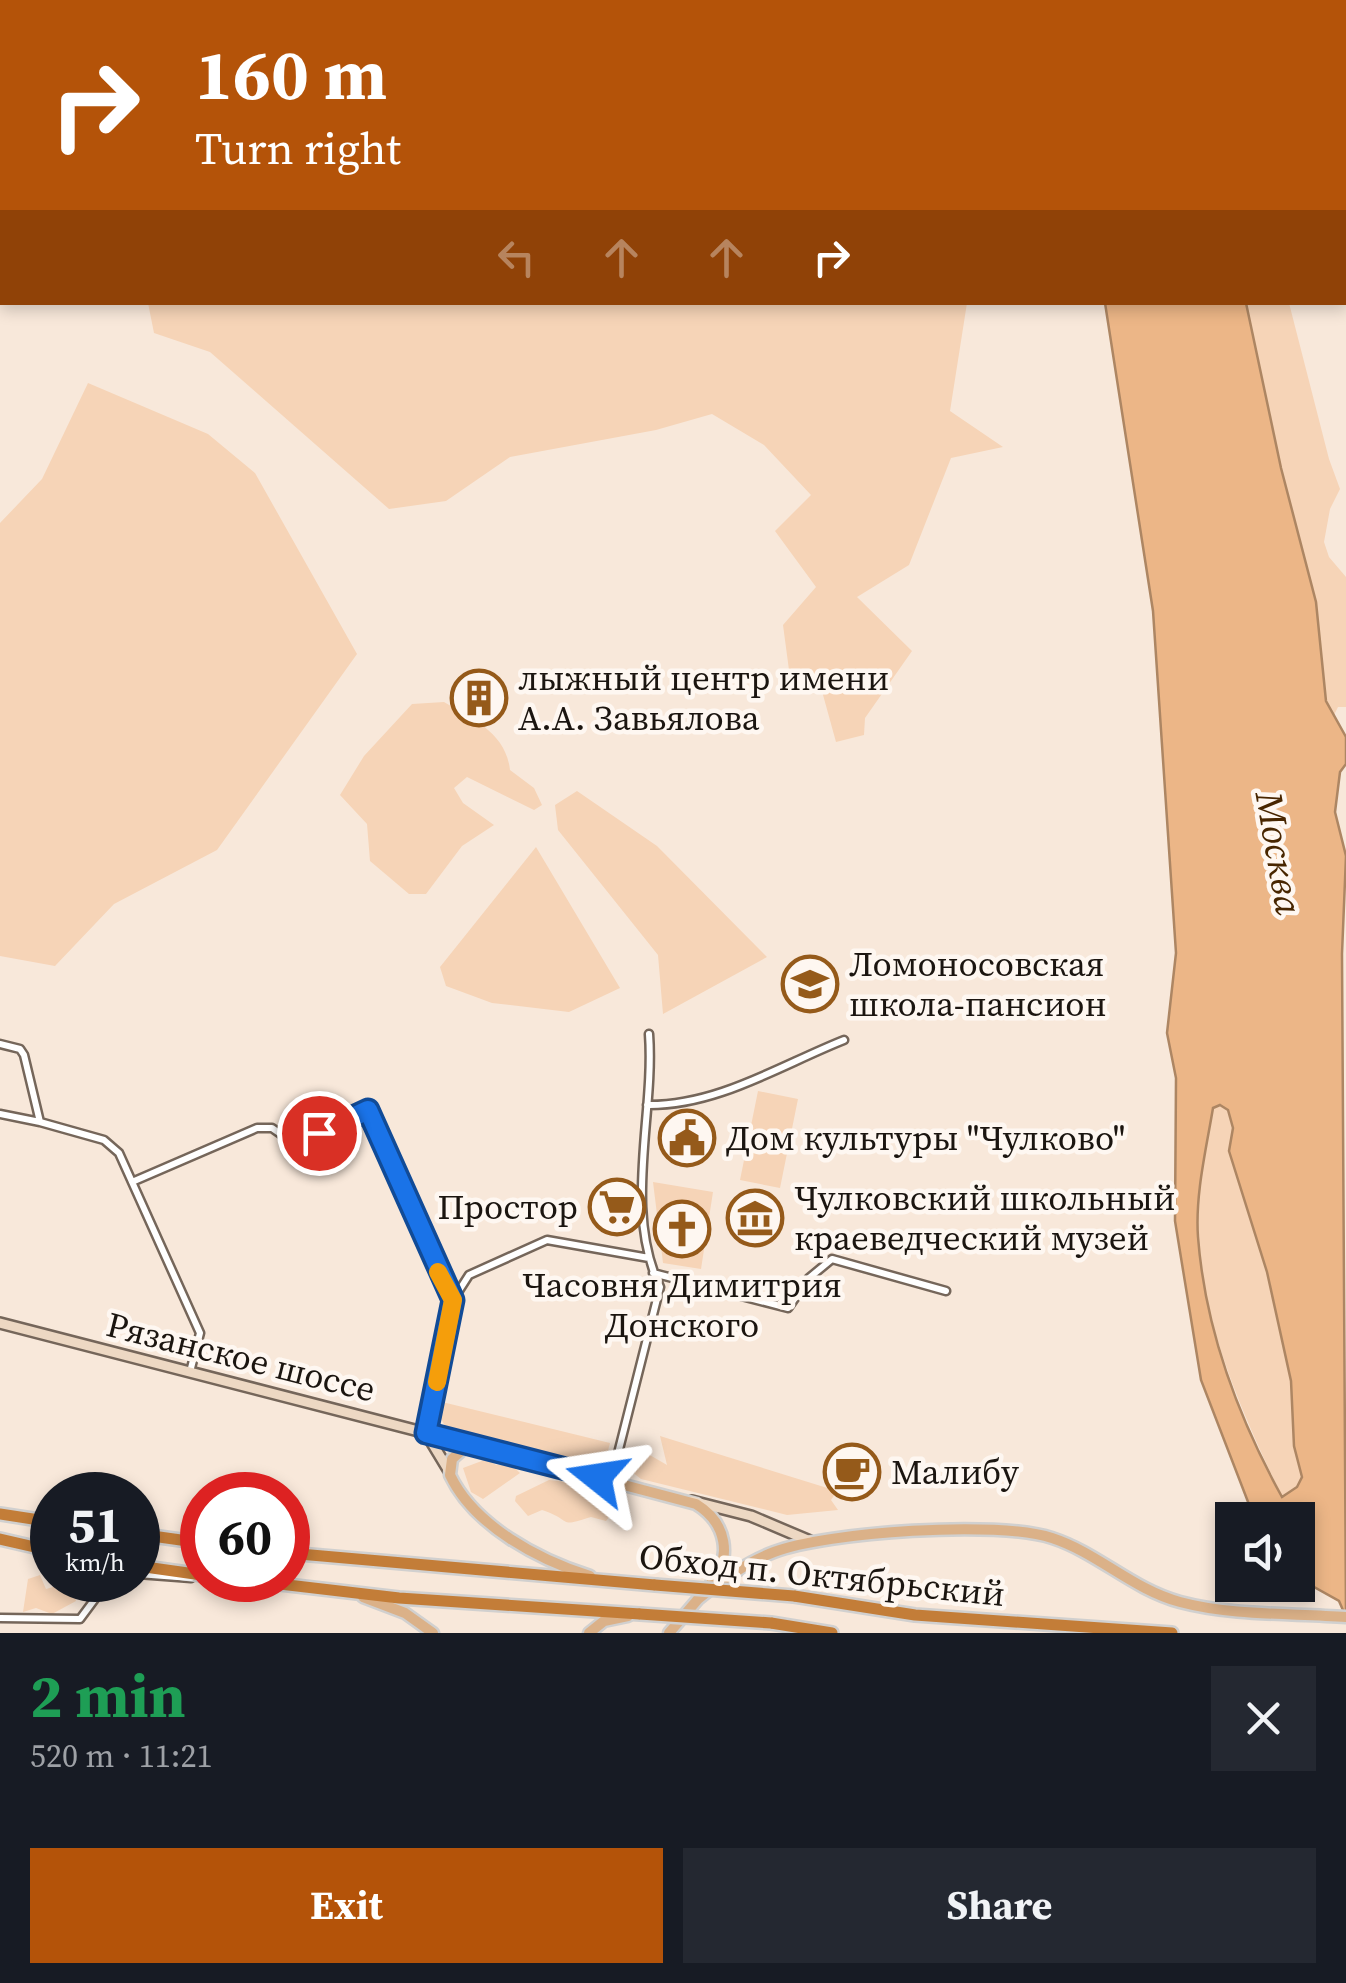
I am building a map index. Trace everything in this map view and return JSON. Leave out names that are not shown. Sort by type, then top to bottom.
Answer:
[{"type":"highway","points":[[0,1514],[30,1519]]},
{"type":"highway","points":[[0,1539],[30,1546]]},
{"type":"highway","name":"Обход п. Октябрьский","points":[[310,1555],[794,1596],[915,1615],[1172,1633]]},
{"type":"highway","points":[[310,1588],[771,1623],[832,1633]]},
{"type":"main road","name":"Рязанское шоссе","points":[[0,1323],[469,1444]]},
{"type":"main road","points":[[426,1433],[464,1497],[501,1530],[542,1558],[610,1582]]},
{"type":"main road","points":[[448,1470],[456,1454],[469,1444],[751,1516],[812,1542]]},
{"type":"main road","points":[[669,1633],[720,1570],[726,1552],[714,1519],[686,1500]]},
{"type":"main road","points":[[697,1600],[760,1558],[812,1542],[968,1531],[1042,1534],[1174,1600],[1346,1617]]},
{"type":"main road","points":[[343,1592],[387,1604],[433,1633]]},
{"type":"main road","points":[[588,1633],[604,1622],[640,1614]]},
{"type":"street","points":[[611,1481],[660,1286],[649,1258],[643,1178],[650,1034]]},
{"type":"street","points":[[647,1105],[674,1106],[724,1092],[844,1040]]},
{"type":"street","points":[[0,1044],[20,1049],[24,1054],[40,1122]]},
{"type":"street","points":[[132,1182],[257,1128],[272,1128],[295,1144],[368,1110],[453,1300]]},
{"type":"street","points":[[0,1114],[40,1122],[114,1146],[200,1333],[190,1372]]},
{"type":"street","points":[[426,1433],[453,1300],[469,1276],[548,1240],[649,1258]]},
{"type":"street","points":[[653,1273],[788,1308],[809,1278],[832,1259],[946,1290]]},
{"type":"street","points":[[0,1618],[36,1622],[80,1619],[93,1602]]},
{"type":"shaded area","points":[[148,305],[967,305],[950,411],[1003,447],[951,458],[909,565],[857,597],[912,651],[865,718],[864,735],[836,742],[820,684],[789,670],[783,625],[816,587],[775,531],[811,495],[764,445],[712,414],[656,430],[510,457],[446,501],[389,509],[210,352],[154,333]]},
{"type":"shaded area","points":[[1246,305],[1290,305],[1340,489],[1330,509],[1324,542],[1329,557],[1346,577],[1346,707],[1338,707],[1333,717],[1326,701],[1316,602],[1281,468]]},
{"type":"shaded area","points":[[88,383],[208,434],[255,473],[357,654],[217,850],[114,904],[55,966],[0,956],[0,523],[42,479]]},
{"type":"shaded area","points":[[444,702],[477,721],[495,737],[510,770],[534,788],[542,805],[534,810],[467,777],[454,788],[463,803],[494,825],[462,846],[426,894],[409,894],[370,861],[367,824],[340,795],[364,756],[412,704]]},
{"type":"shaded area","points":[[577,791],[657,846],[767,957],[663,1014],[658,955],[558,830],[555,805]]},
{"type":"shaded area","points":[[536,847],[620,988],[569,1012],[492,1003],[446,986],[440,967]]},
{"type":"shaded area","points":[[758,1091],[798,1099],[780,1188],[740,1180]]},
{"type":"shaded area","points":[[1220,1105],[1228,1109],[1233,1128],[1229,1151],[1267,1272],[1291,1381],[1294,1446],[1302,1477],[1297,1487],[1282,1497],[1228,1370],[1202,1272],[1197,1221],[1200,1188],[1213,1108]]},
{"type":"shaded area","points":[[653,1182],[713,1192],[701,1269],[663,1263]]},
{"type":"shaded area","points":[[438,1401],[610,1443],[605,1462],[596,1469],[445,1426],[438,1413]]},
{"type":"shaded area","points":[[660,1436],[837,1491],[831,1500],[838,1510],[787,1515],[641,1479],[627,1468],[630,1458],[648,1454],[667,1465]]},
{"type":"shaded area","points":[[487,1459],[496,1465],[511,1465],[520,1473],[483,1499],[471,1492],[463,1468]]},
{"type":"shaded area","points":[[549,1480],[582,1484],[619,1504],[606,1521],[591,1517],[569,1523],[542,1510],[528,1516],[515,1501],[516,1496]]},
{"type":"shaded area","points":[[28,1579],[30,1602],[74,1602],[52,1614],[36,1608],[23,1612]]},
{"type":"water","name":"Москва","points":[[1105,305],[1246,305],[1281,468],[1316,602],[1326,701],[1346,737],[1346,764],[1340,772],[1335,812],[1346,856],[1342,954],[1346,1617],[1339,1601],[1315,1588],[1315,1502],[1248,1502],[1201,1380],[1175,1221],[1176,1078],[1167,1033],[1176,953],[1153,611]],"holes":[[[1220,1105],[1228,1110],[1233,1128],[1229,1151],[1267,1272],[1291,1381],[1294,1446],[1302,1477],[1297,1487],[1282,1497],[1251,1436],[1226,1372],[1202,1271],[1197,1221],[1200,1189],[1213,1108]]]},
{"type":"slow traffic","points":[[437,1382],[453,1300],[438,1272]]},
{"type":"place","name":"лыжный центр имени А.А. Завьялова","points":[[479,698]]},
{"type":"place","name":"Ломоносовская школа-пансион","points":[[810,984]]},
{"type":"place","name":"Дом культуры \"Чулково\"","points":[[687,1138]]},
{"type":"place","name":"Простор","points":[[617,1207]]},
{"type":"place","name":"Чулковский школьный краеведческий музей","points":[[755,1218]]},
{"type":"place","name":"Часовня Димитрия Донского","points":[[682,1229]]},
{"type":"place","name":"Малибу","points":[[852,1472]]},
{"type":"route","points":[[319,1133],[368,1110],[453,1300],[426,1433],[597,1477]]}]
